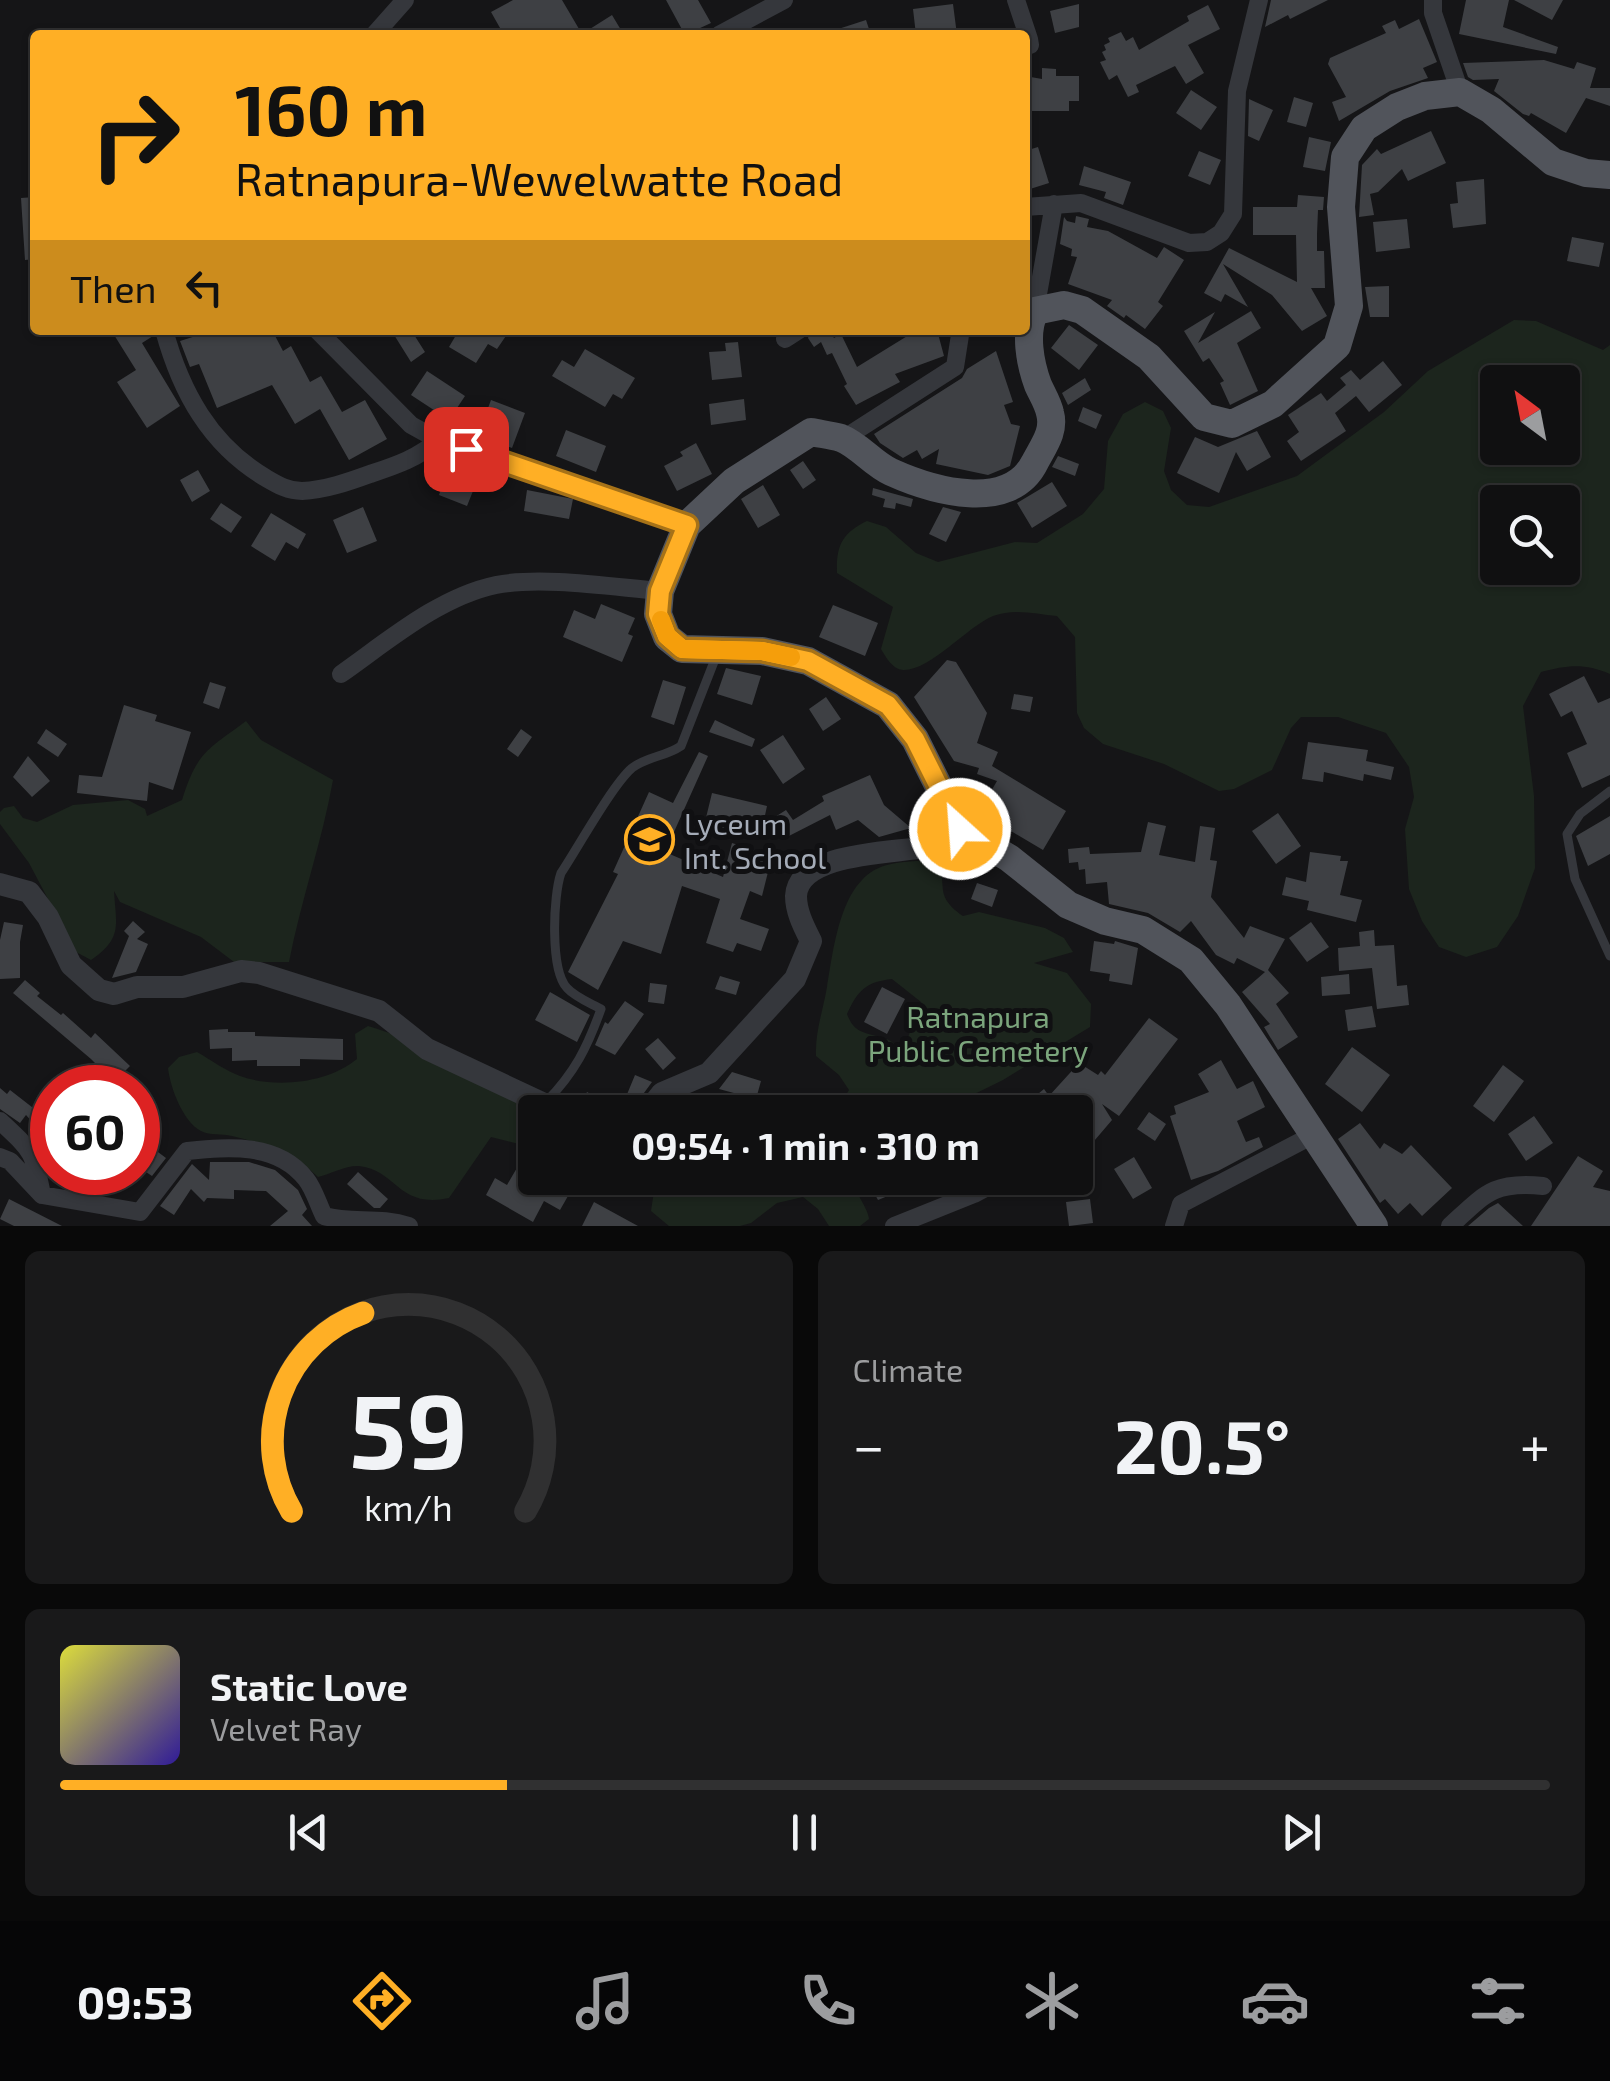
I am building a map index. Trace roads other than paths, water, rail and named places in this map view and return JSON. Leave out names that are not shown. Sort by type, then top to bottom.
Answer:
[{"type":"main road","points":[[1030,320],[1035,310],[1064,304],[1082,310],[1149,357],[1204,417],[1232,424],[1272,404],[1338,346],[1349,306],[1340,207],[1345,157],[1364,128],[1397,107],[1425,96],[1460,92],[1490,110],[1553,162],[1610,176]]},
{"type":"main road","points":[[1028,335],[1037,382],[1050,409],[1052,428],[1031,470],[1015,487],[992,495],[919,484],[886,470],[843,439],[811,432],[734,481],[687,525],[660,591],[658,614],[667,636],[682,649],[762,651],[808,661],[888,705],[915,739],[960,829],[1009,858],[1068,905],[1105,922],[1144,930],[1190,960],[1228,1005],[1374,1226]]},
{"type":"street","points":[[378,30],[405,0],[417,0]]},
{"type":"street","points":[[728,30],[784,0]]},
{"type":"street","points":[[1016,0],[1027,30]]},
{"type":"street","points":[[1030,206],[1080,203],[1190,243],[1207,242],[1221,233],[1233,214],[1236,91],[1259,0]]},
{"type":"street","points":[[1433,0],[1433,13],[1460,92]]},
{"type":"street","points":[[1035,310],[1054,204]]},
{"type":"street","points":[[166,335],[186,393],[203,423],[242,464],[283,488],[300,491],[341,484],[402,463],[438,440]]},
{"type":"street","points":[[326,335],[411,425],[438,440],[687,525]]},
{"type":"street","points":[[843,439],[955,367],[960,335]]},
{"type":"street","points":[[341,674],[452,601],[497,585],[558,584],[660,591]]},
{"type":"street","points":[[660,1095],[708,1073],[794,979],[810,940],[797,910],[796,892],[808,872],[853,855],[930,846],[960,829]]},
{"type":"street","points":[[0,884],[29,892],[48,917],[70,964],[99,990],[114,994],[138,987],[183,987],[242,970],[259,973],[379,1011],[428,1050],[520,1095]]},
{"type":"street","points":[[0,1121],[36,1161],[42,1196]]},
{"type":"street","points":[[1174,1226],[1181,1204],[1312,1135]]},
{"type":"street","points":[[0,1157],[10,1160],[42,1196],[140,1212],[187,1150],[257,1150],[288,1162],[307,1181],[324,1216],[338,1220],[387,1218],[409,1226]]},
{"type":"street","points":[[1450,1226],[1486,1194],[1512,1183],[1543,1186]]},
{"type":"street","points":[[894,1226],[972,1195]]},
{"type":"lane","points":[[556,1095],[587,1050],[600,1009],[568,990],[558,974],[555,890],[561,873],[628,771],[651,756],[668,754],[681,746],[718,652]]},
{"type":"lane","points":[[1610,791],[1580,814],[1567,834],[1574,879],[1610,956]]},
{"type":"place","name":"Lyceum Int. School","points":[[649,840]]},
{"type":"park label","name":"Ratnapura Public Cemetery","points":[[978,1033]]}]
